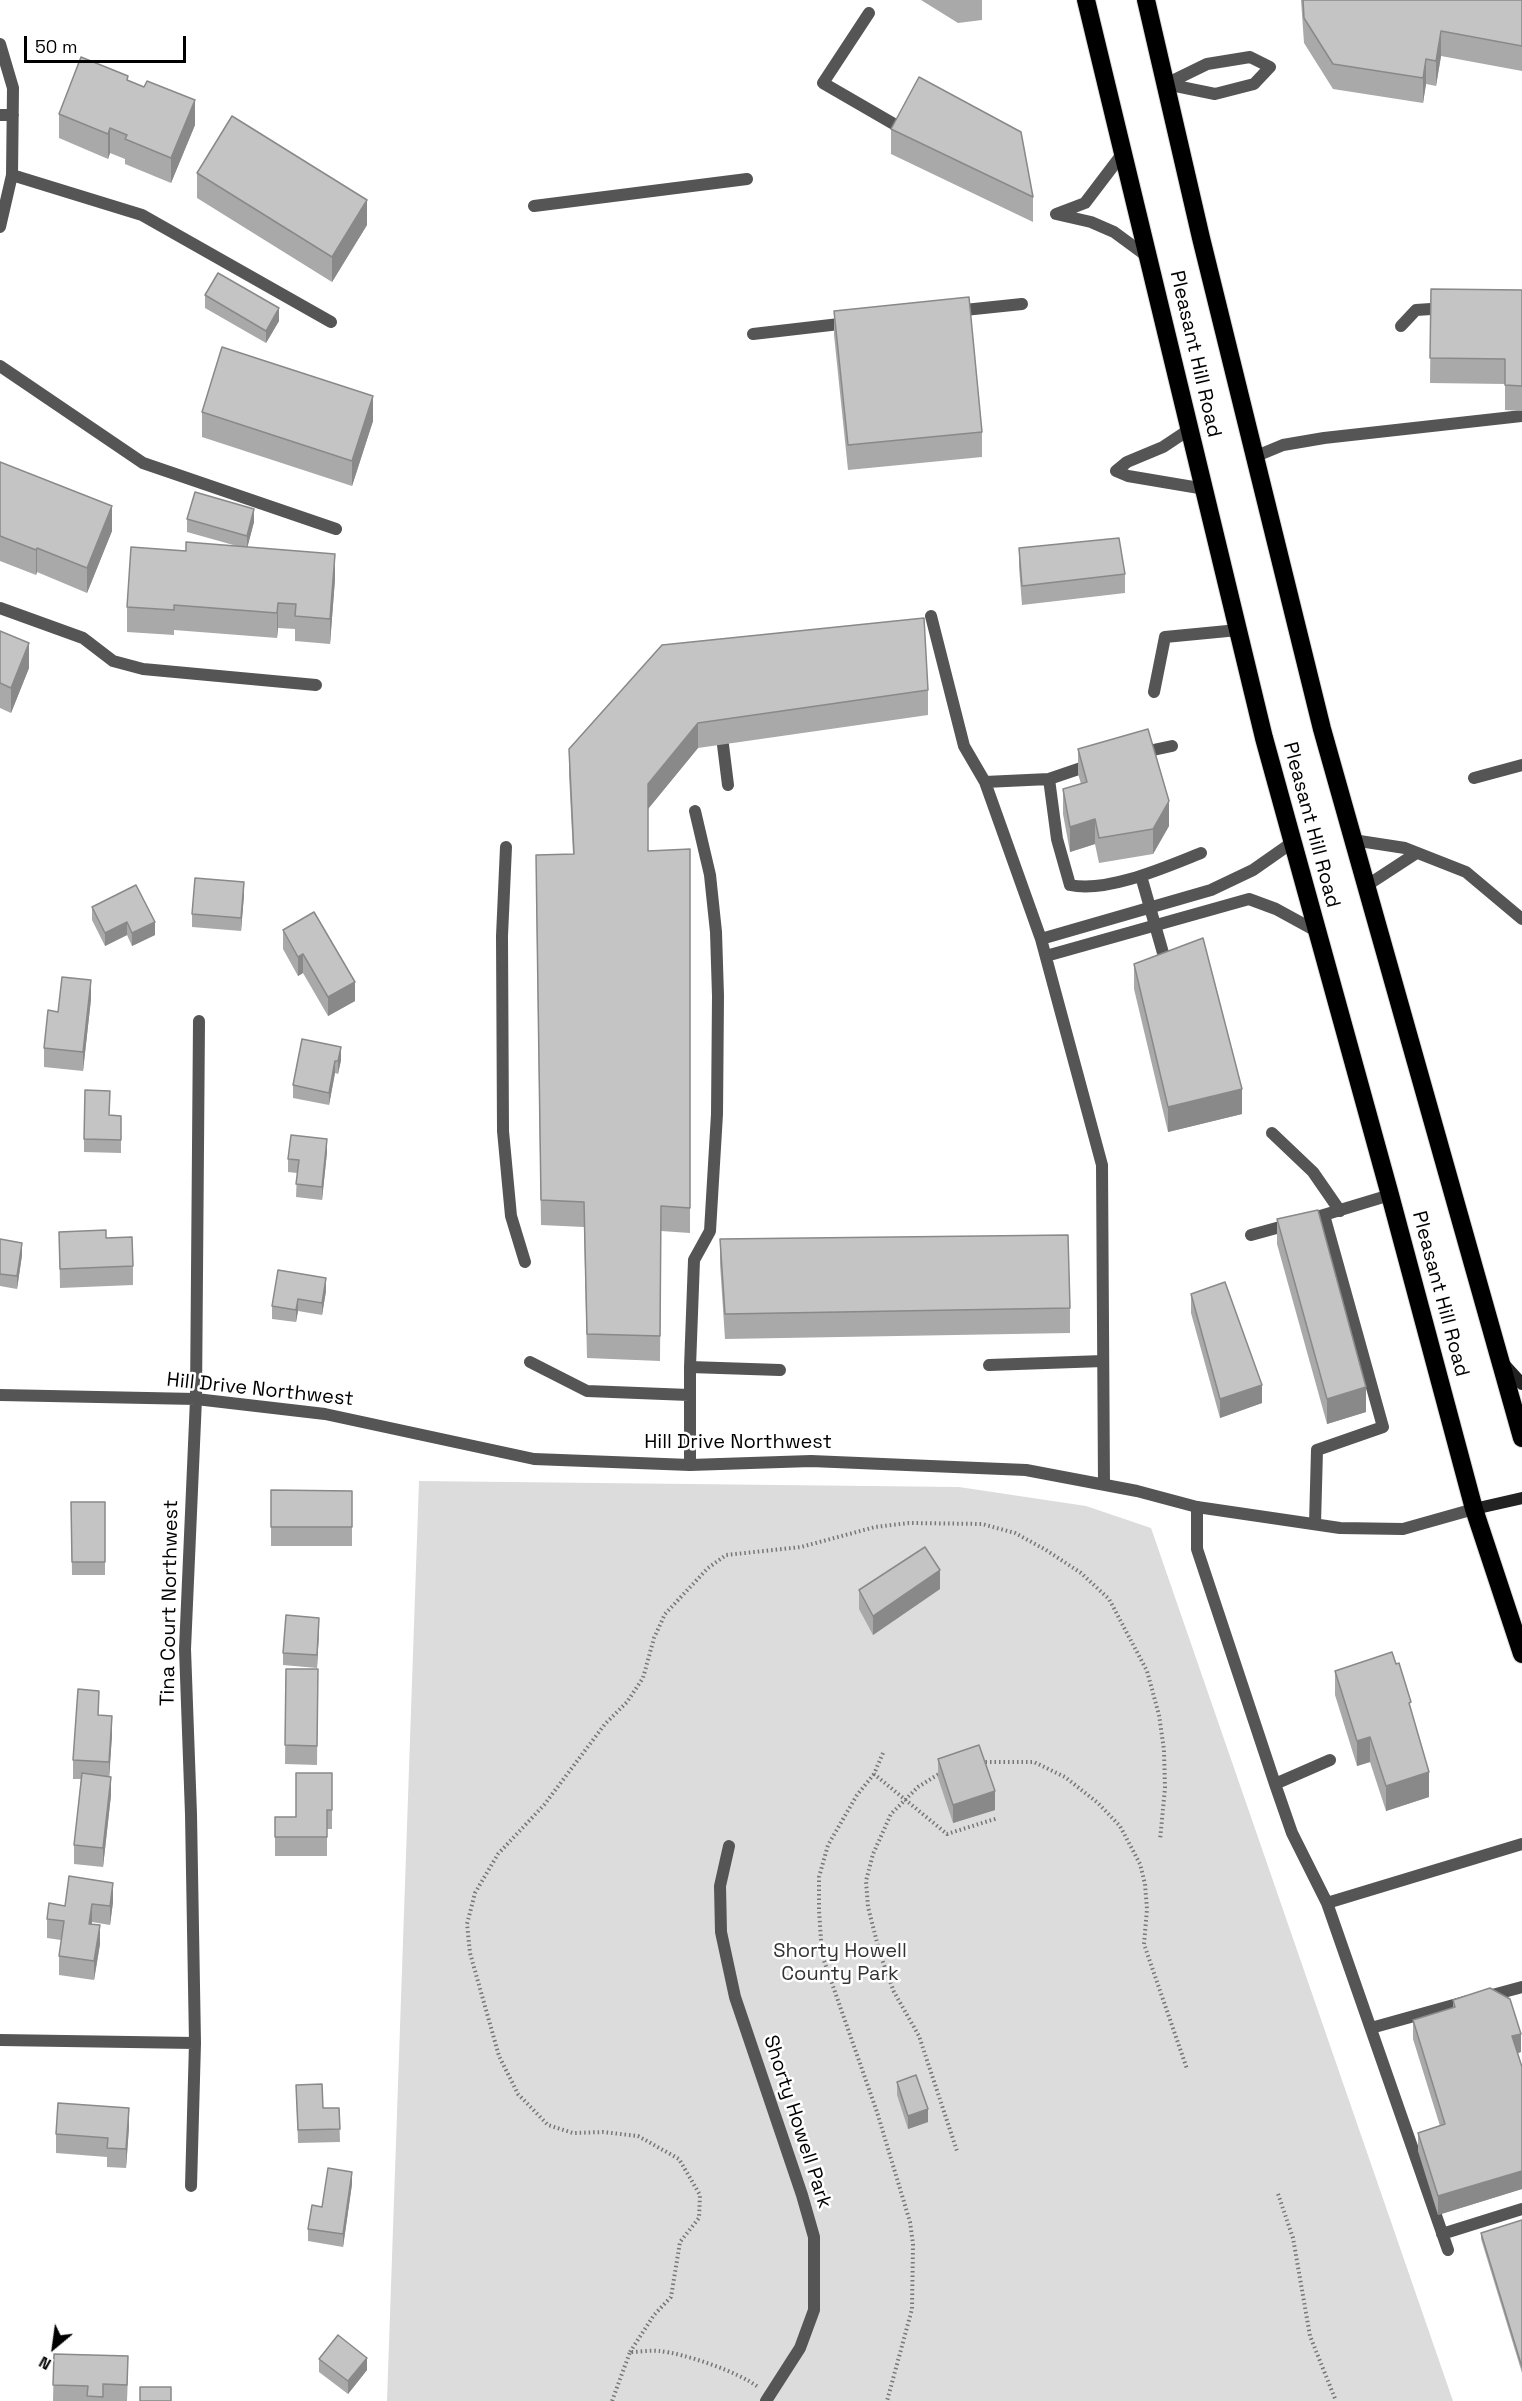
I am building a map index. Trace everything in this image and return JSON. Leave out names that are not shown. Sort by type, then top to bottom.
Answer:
[{"type":"highway","name":"Pleasant Hill Road","points":[[1086,0],[1264,738],[1474,1509],[1522,1654]]},
{"type":"highway","name":"Pleasant Hill Road","points":[[1146,0],[1254,458],[1322,729],[1522,1438]]},
{"type":"street","points":[[869,13],[823,83],[899,127]]},
{"type":"street","points":[[0,44],[13,88],[6,115],[12,175],[0,227]]},
{"type":"street","points":[[1250,57],[1270,67],[1254,84],[1215,93],[1166,84],[1207,64],[1250,57]]},
{"type":"street","points":[[1123,153],[1085,203],[1056,214],[1091,222],[1114,232],[1149,258]]},
{"type":"street","points":[[12,175],[142,215],[331,322]]},
{"type":"street","points":[[534,206],[747,179]]},
{"type":"street","points":[[943,313],[1022,304]]},
{"type":"street","points":[[1401,326],[1416,310],[1463,308]]},
{"type":"street","points":[[753,334],[862,322]]},
{"type":"street","points":[[0,366],[143,463],[336,529]]},
{"type":"street","points":[[1254,458],[1283,445],[1324,438],[1522,416]]},
{"type":"street","points":[[1190,429],[1163,447],[1127,462],[1116,471],[1128,476],[1204,489]]},
{"type":"street","points":[[0,608],[83,638],[113,661],[143,669],[316,685]]},
{"type":"street","points":[[931,616],[964,746],[985,782],[1041,939],[1102,1165],[1104,1484]]},
{"type":"street","points":[[1154,692],[1165,637],[1238,630]]},
{"type":"street","points":[[723,745],[728,785]]},
{"type":"street","points":[[1131,754],[1173,747]]},
{"type":"street","points":[[985,782],[1049,778],[1100,761]]},
{"type":"street","points":[[1474,778],[1522,765]]},
{"type":"street","points":[[1049,778],[1057,839],[1070,885],[1084,888],[1141,876],[1201,853]]},
{"type":"street","points":[[690,1466],[689,1395],[694,1260],[710,1231],[717,1114],[718,996],[716,932],[710,875],[695,811]]},
{"type":"street","points":[[1353,840],[1395,846],[1434,858],[1466,872],[1522,919]]},
{"type":"street","points":[[1041,939],[1211,890],[1253,870],[1293,843]]},
{"type":"street","points":[[506,847],[502,936],[503,1131],[511,1215],[525,1262]]},
{"type":"street","points":[[1366,886],[1415,854]]},
{"type":"street","points":[[1141,876],[1168,968]]},
{"type":"street","points":[[1046,956],[1249,899],[1276,909],[1318,932]]},
{"type":"street","name":"Tina Court Northwest","points":[[191,2186],[195,2043],[191,1814],[185,1649],[196,1399],[199,1021]]},
{"type":"street","points":[[1272,1133],[1313,1172],[1340,1210]]},
{"type":"street","points":[[1251,1235],[1390,1196]]},
{"type":"street","points":[[1314,1524],[1317,1450],[1383,1427],[1324,1215]]},
{"type":"street","points":[[1499,1358],[1522,1384]]},
{"type":"street","points":[[989,1365],[1103,1361]]},
{"type":"street","points":[[530,1362],[586,1391],[689,1395]]},
{"type":"street","points":[[690,1367],[780,1370]]},
{"type":"street","name":"Hill Drive Northwest","points":[[0,1395],[196,1399],[325,1414],[534,1459],[690,1466],[811,1461],[1014,1470],[1104,1484],[1197,1507],[1340,1528],[1403,1529],[1474,1509]]},
{"type":"street","points":[[1474,1509],[1522,1498]]},
{"type":"street","points":[[1197,1507],[1197,1549],[1275,1784],[1292,1833],[1327,1903],[1448,2250]]},
{"type":"street","points":[[1275,1784],[1330,1760]]},
{"type":"street","points":[[1327,1903],[1522,1844]]},
{"type":"street","name":"Shorty Howell Park","points":[[729,1846],[720,1886],[722,1932],[733,1986],[814,2237],[814,2310],[800,2348],[768,2399]]},
{"type":"street","points":[[1371,2028],[1522,1987]]},
{"type":"street","points":[[0,2040],[195,2043]]},
{"type":"street","points":[[1442,2234],[1522,2209]]},
{"type":"path","points":[[612,2401],[630,2352],[654,2315],[671,2297],[680,2242],[699,2218],[700,2195],[679,2159],[638,2136],[603,2132],[573,2133],[548,2125],[518,2094],[500,2056],[470,1953],[467,1924],[475,1893],[498,1854],[544,1805],[605,1724],[627,1702],[643,1678],[654,1638],[665,1614],[708,1568],[726,1555],[801,1547],[875,1527],[909,1523],[982,1524],[1015,1533],[1046,1550],[1081,1573],[1109,1599],[1147,1671],[1159,1715],[1164,1750],[1165,1788],[1160,1840]]},
{"type":"path","points":[[883,1753],[874,1774],[857,1795],[828,1845],[819,1877],[819,1910],[822,1955],[877,2112],[910,2222],[913,2244],[912,2309],[887,2401]]},
{"type":"path","points":[[972,1763],[1034,1762],[1065,1777],[1098,1803],[1120,1826],[1140,1864],[1145,1884],[1147,1909],[1144,1944],[1187,2069]]},
{"type":"path","points":[[943,1772],[918,1787],[891,1814],[873,1854],[866,1881],[868,1907],[880,1954],[891,1983],[919,2036],[957,2151]]},
{"type":"path","points":[[874,1774],[947,1834],[998,1818]]},
{"type":"path","points":[[1278,2194],[1293,2238],[1310,2336],[1336,2401]]},
{"type":"path","points":[[630,2352],[658,2350],[713,2365],[754,2384],[768,2399]]},
{"type":"green space","name":"Shorty Howell County Park","points":[[419,1481],[959,1487],[1086,1506],[1151,1528],[1453,2401],[387,2401]]},
{"type":"building","points":[[1303,0],[1522,0],[1522,46],[1441,31],[1436,61],[1426,59],[1423,78],[1333,64],[1304,18]]},
{"type":"building","points":[[81,57],[128,76],[127,80],[144,87],[147,81],[195,100],[171,158],[125,139],[127,135],[110,128],[108,134],[59,114]]},
{"type":"building","points":[[919,77],[1021,132],[1033,197],[891,129]]},
{"type":"building","points":[[232,116],[367,200],[332,257],[197,173]]},
{"type":"building","points":[[218,273],[279,308],[266,331],[205,295]]},
{"type":"building","points":[[1431,289],[1522,290],[1522,386],[1505,385],[1505,359],[1430,358]]},
{"type":"building","points":[[969,297],[982,432],[848,445],[834,311]]},
{"type":"building","points":[[222,347],[373,396],[352,461],[202,412]]},
{"type":"building","points":[[0,462],[112,506],[87,568],[0,536]]},
{"type":"building","points":[[195,492],[254,509],[247,536],[187,519]]},
{"type":"building","points":[[1119,538],[1125,574],[1022,586],[1019,548]]},
{"type":"building","points":[[186,542],[335,554],[330,619],[295,616],[296,604],[278,603],[277,613],[174,605],[174,610],[127,607],[131,547],[186,551]]},
{"type":"building","points":[[924,618],[928,690],[698,723],[648,784],[648,851],[690,849],[690,1208],[661,1206],[660,1336],[587,1334],[584,1202],[541,1200],[536,855],[574,854],[569,749],[662,645]]},
{"type":"building","points":[[0,631],[29,643],[11,688],[0,683]]},
{"type":"building","points":[[1148,729],[1169,801],[1153,829],[1099,838],[1095,819],[1070,827],[1063,789],[1087,782],[1078,749]]},
{"type":"building","points":[[195,878],[244,882],[241,918],[192,914]]},
{"type":"building","points":[[136,885],[155,922],[132,933],[127,922],[105,933],[92,907]]},
{"type":"building","points":[[314,912],[355,982],[328,997],[303,954],[298,957],[283,930]]},
{"type":"building","points":[[1203,938],[1242,1089],[1168,1107],[1134,964]]},
{"type":"building","points":[[62,977],[91,980],[83,1052],[44,1048],[48,1010],[58,1012]]},
{"type":"building","points":[[302,1039],[341,1047],[338,1061],[335,1061],[329,1093],[293,1085]]},
{"type":"building","points":[[85,1090],[110,1091],[109,1115],[121,1116],[121,1140],[84,1139]]},
{"type":"building","points":[[291,1135],[327,1139],[322,1187],[296,1184],[299,1160],[288,1159]]},
{"type":"building","points":[[1318,1210],[1366,1387],[1327,1399],[1277,1219]]},
{"type":"building","points":[[106,1230],[106,1238],[132,1237],[133,1266],[60,1269],[59,1232]]},
{"type":"building","points":[[1068,1235],[1070,1308],[725,1314],[720,1239]]},
{"type":"building","points":[[0,1239],[22,1243],[17,1276],[0,1274]]},
{"type":"building","points":[[278,1270],[326,1278],[322,1303],[298,1299],[296,1310],[272,1306]]},
{"type":"building","points":[[1225,1282],[1262,1385],[1220,1399],[1191,1294]]},
{"type":"building","points":[[271,1490],[352,1491],[352,1527],[271,1527]]},
{"type":"building","points":[[71,1502],[105,1502],[105,1562],[72,1562]]},
{"type":"building","points":[[925,1547],[940,1570],[873,1616],[859,1590]]},
{"type":"building","points":[[286,1615],[319,1618],[317,1655],[283,1653]]},
{"type":"building","points":[[1392,1652],[1396,1664],[1399,1663],[1429,1772],[1386,1786],[1370,1737],[1357,1741],[1335,1671]]},
{"type":"building","points":[[286,1669],[318,1669],[317,1746],[285,1745]]},
{"type":"building","points":[[78,1689],[99,1691],[98,1715],[112,1716],[109,1762],[73,1760]]},
{"type":"building","points":[[979,1745],[995,1791],[953,1805],[938,1759]]},
{"type":"building","points":[[82,1773],[111,1777],[103,1848],[74,1845]]},
{"type":"building","points":[[296,1773],[332,1773],[332,1810],[327,1810],[327,1837],[275,1837],[275,1817],[296,1817]]},
{"type":"building","points":[[69,1876],[113,1883],[110,1906],[92,1904],[89,1924],[100,1925],[94,1961],[59,1956],[64,1921],[47,1919],[49,1903],[65,1906]]},
{"type":"building","points":[[1490,1988],[1510,1999],[1521,2034],[1512,2036],[1522,2067],[1522,2171],[1438,2196],[1418,2133],[1445,2124],[1413,2020],[1455,2007],[1453,2000]]},
{"type":"building","points":[[916,2075],[928,2109],[908,2116],[897,2082]]},
{"type":"building","points":[[322,2084],[323,2108],[339,2108],[340,2129],[298,2130],[296,2085]]},
{"type":"building","points":[[58,2103],[129,2108],[126,2149],[107,2148],[108,2138],[56,2134]]},
{"type":"building","points":[[328,2168],[352,2172],[343,2234],[308,2229],[312,2205],[322,2207]]},
{"type":"building","points":[[1522,2220],[1522,2367],[1481,2233]]},
{"type":"building","points":[[338,2335],[367,2358],[348,2381],[319,2359]]},
{"type":"building","points":[[54,2354],[128,2356],[127,2385],[103,2384],[103,2397],[87,2396],[88,2386],[53,2385]]},
{"type":"building","points":[[140,2387],[171,2387],[171,2401],[140,2401]]}]
